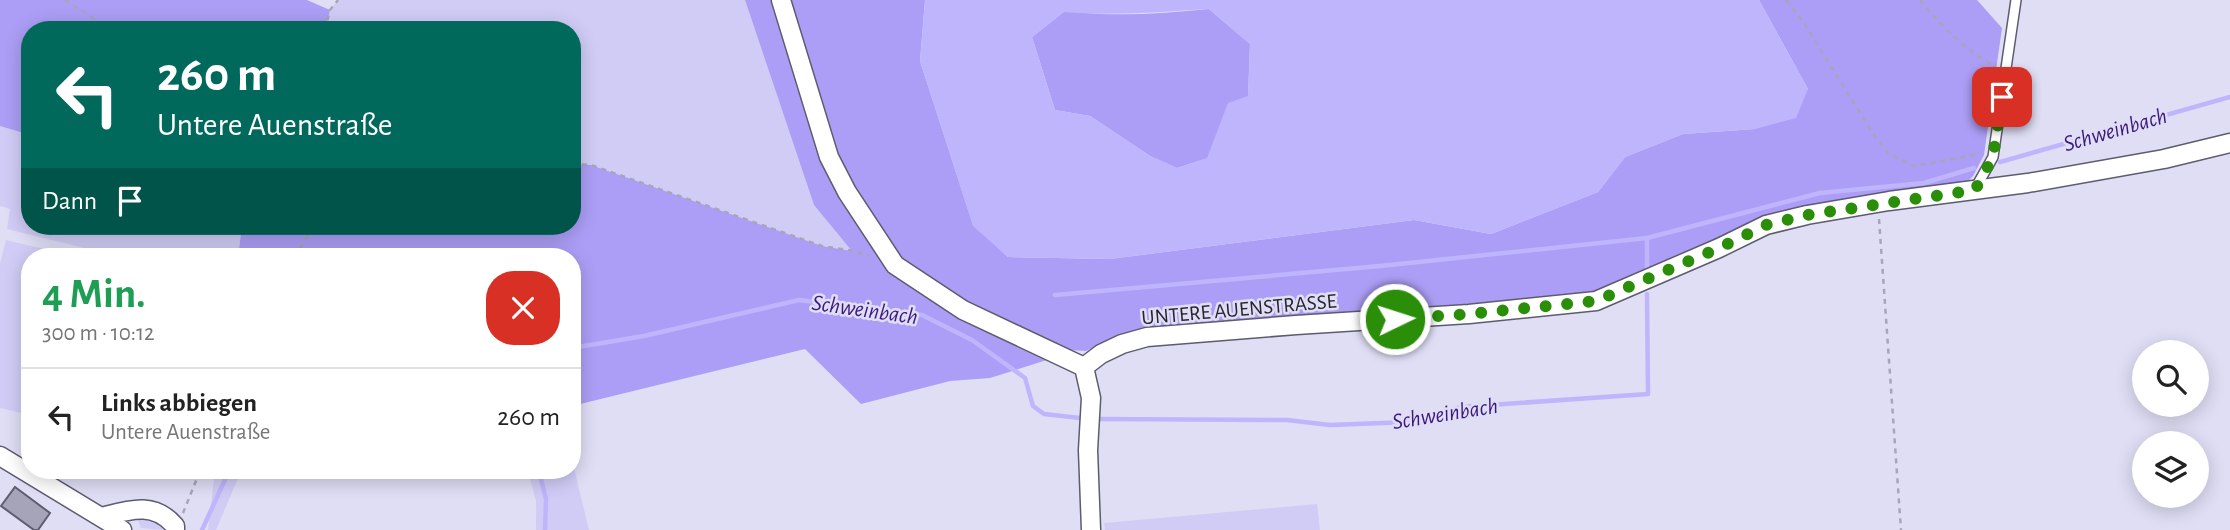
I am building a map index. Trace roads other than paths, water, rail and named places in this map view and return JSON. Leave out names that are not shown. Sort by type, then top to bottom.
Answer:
[{"type":"street","points":[[781,0],[829,157],[853,202],[895,265],[963,310],[1084,367],[1091,398],[1088,450],[1091,530]]},
{"type":"street","name":"UNTERE AUENSTRASSE","points":[[1084,367],[1101,354],[1122,344],[1147,337],[1469,314],[1596,301],[1766,225],[1807,215],[2028,183],[2164,159],[2230,143]]},
{"type":"street","points":[[0,456],[21,469]]},
{"type":"street","points":[[38,479],[122,530]]},
{"type":"street","points":[[101,517],[129,510],[148,509],[165,514],[175,528]]},
{"type":"lane","points":[[1975,190],[1993,157],[2017,0]]},
{"type":"waterway","name":"Schweinbach","points":[[2000,162],[2230,97]]},
{"type":"waterway","name":"Schweinbach","points":[[1055,295],[1380,266],[1647,238],[1820,193],[1924,183],[1974,168]]},
{"type":"waterway","name":"Schweinbach","points":[[1647,238],[1647,272]]},
{"type":"waterway","name":"Schweinbach","points":[[1099,419],[1287,420],[1330,425],[1409,422],[1461,407],[1648,394],[1647,294]]},
{"type":"waterway","name":"Schweinbach","points":[[581,346],[644,336],[799,300],[922,315],[972,340],[1025,378],[1033,406],[1044,414],[1080,418]]},
{"type":"waterway","name":"Schweinbach","points":[[202,530],[225,479]]},
{"type":"waterway","name":"Schweinbach","points":[[541,479],[546,499],[545,530]]}]
